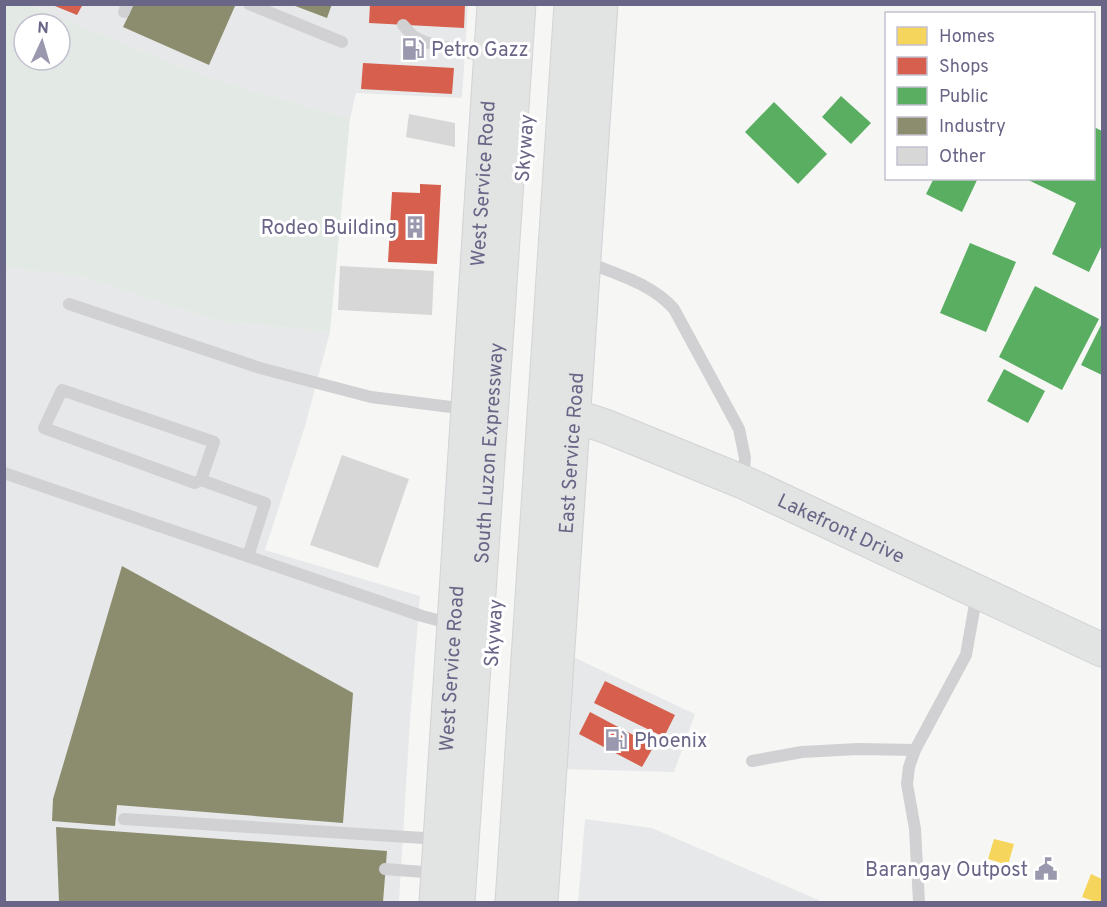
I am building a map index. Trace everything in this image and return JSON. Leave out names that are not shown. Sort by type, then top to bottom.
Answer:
[{"type":"main road","name":"West Service Road","points":[[437,888],[495,4]]},
{"type":"main road","name":"South Luzon Expressway","points":[[458,903],[519,4]]},
{"type":"main road","name":"Skyway","points":[[474,903],[533,4]]},
{"type":"main road","name":"Skyway","points":[[500,903],[557,4]]},
{"type":"main road","points":[[512,903],[571,4]]},
{"type":"main road","name":"East Service Road","points":[[541,903],[601,4]]},
{"type":"main road","name":"Lakefront Drive","points":[[574,416],[605,426],[743,482],[1102,650]]},
{"type":"lane","points":[[249,4],[342,42]]},
{"type":"lane","points":[[403,25],[413,36],[425,42],[490,58]]},
{"type":"lane","points":[[583,260],[652,289],[675,309],[739,429],[745,458],[743,482]]},
{"type":"lane","points":[[69,304],[260,368],[371,397],[468,410]]},
{"type":"lane","points":[[201,480],[214,442],[62,390],[44,428],[195,483],[201,480],[265,503],[248,556]]},
{"type":"lane","points":[[4,473],[422,616],[453,624]]},
{"type":"lane","points":[[919,903],[915,829],[907,784],[909,767],[915,750],[966,655],[978,592]]},
{"type":"lane","points":[[752,760],[802,752],[858,749],[915,750]]},
{"type":"lane","points":[[124,819],[441,839]]},
{"type":"lane","points":[[385,869],[437,888]]},
{"type":"shaded area","points":[[5,4],[29,5],[46,12],[12,12],[12,72],[72,72],[72,22],[207,77],[350,119],[330,332],[218,321],[75,275],[5,268]]},
{"type":"shaded area","points":[[29,5],[468,5],[462,98],[356,93],[350,119],[207,77],[72,22],[72,12],[46,12]]},
{"type":"shaded area","points":[[5,268],[75,275],[218,321],[330,332],[305,426],[265,550],[420,596],[399,902],[5,902]]},
{"type":"shaded area","points":[[571,656],[695,714],[674,772],[562,769]]},
{"type":"shaded area","points":[[585,819],[652,828],[823,902],[578,902]]},
{"type":"building: Homes","points":[[994,839],[1014,844],[1008,865],[988,859]]},
{"type":"building: Homes","points":[[1091,874],[1102,879],[1102,902],[1082,897]]},
{"type":"building: Shops","points":[[50,4],[83,4],[77,15]]},
{"type":"building: Shops","points":[[370,4],[465,4],[464,28],[369,23]]},
{"type":"building: Shops","points":[[363,63],[454,68],[452,94],[361,89]]},
{"type":"building: Shops","name":"Rodeo Building","points":[[420,184],[441,185],[437,264],[388,262],[392,192],[420,193]]},
{"type":"building: Shops","points":[[605,681],[675,715],[664,737],[594,703]]},
{"type":"building: Shops","name":"Phoenix","points":[[590,712],[654,746],[642,767],[579,734]]},
{"type":"building: Public","points":[[841,96],[871,123],[851,144],[822,117]]},
{"type":"building: Public","points":[[774,102],[827,154],[798,184],[745,132]]},
{"type":"building: Public","points":[[1095,128],[1102,131],[1102,245],[1089,272],[1052,254],[1076,203],[1028,180],[1095,180]]},
{"type":"building: Public","points":[[933,180],[977,180],[962,212],[926,194]]},
{"type":"building: Public","points":[[970,243],[1016,262],[986,332],[940,313]]},
{"type":"building: Public","points":[[1035,286],[1099,319],[1062,390],[999,357]]},
{"type":"building: Public","points":[[1102,325],[1102,375],[1081,365]]},
{"type":"building: Public","points":[[1004,369],[1045,391],[1028,423],[987,401]]},
{"type":"building: Industry","points":[[134,4],[231,4],[235,6],[209,65],[123,27]]},
{"type":"building: Industry","points":[[290,4],[332,4],[327,18]]},
{"type":"building: Industry","points":[[122,566],[353,693],[343,823],[117,805],[115,826],[52,821],[53,799]]},
{"type":"building: Industry","points":[[56,827],[387,851],[383,902],[59,902]]},
{"type":"building: Other","points":[[409,114],[455,123],[455,147],[406,137]]},
{"type":"building: Other","points":[[340,266],[434,271],[432,315],[338,310]]},
{"type":"building: Other","points":[[342,455],[409,479],[378,568],[310,545]]},
{"type":"place","name":"Petro Gazz","points":[[413,49]]},
{"type":"place","name":"Rodeo Building","points":[[415,227]]},
{"type":"place","name":"Phoenix","points":[[616,740]]},
{"type":"place","name":"Barangay Outpost","points":[[1046,869]]}]
